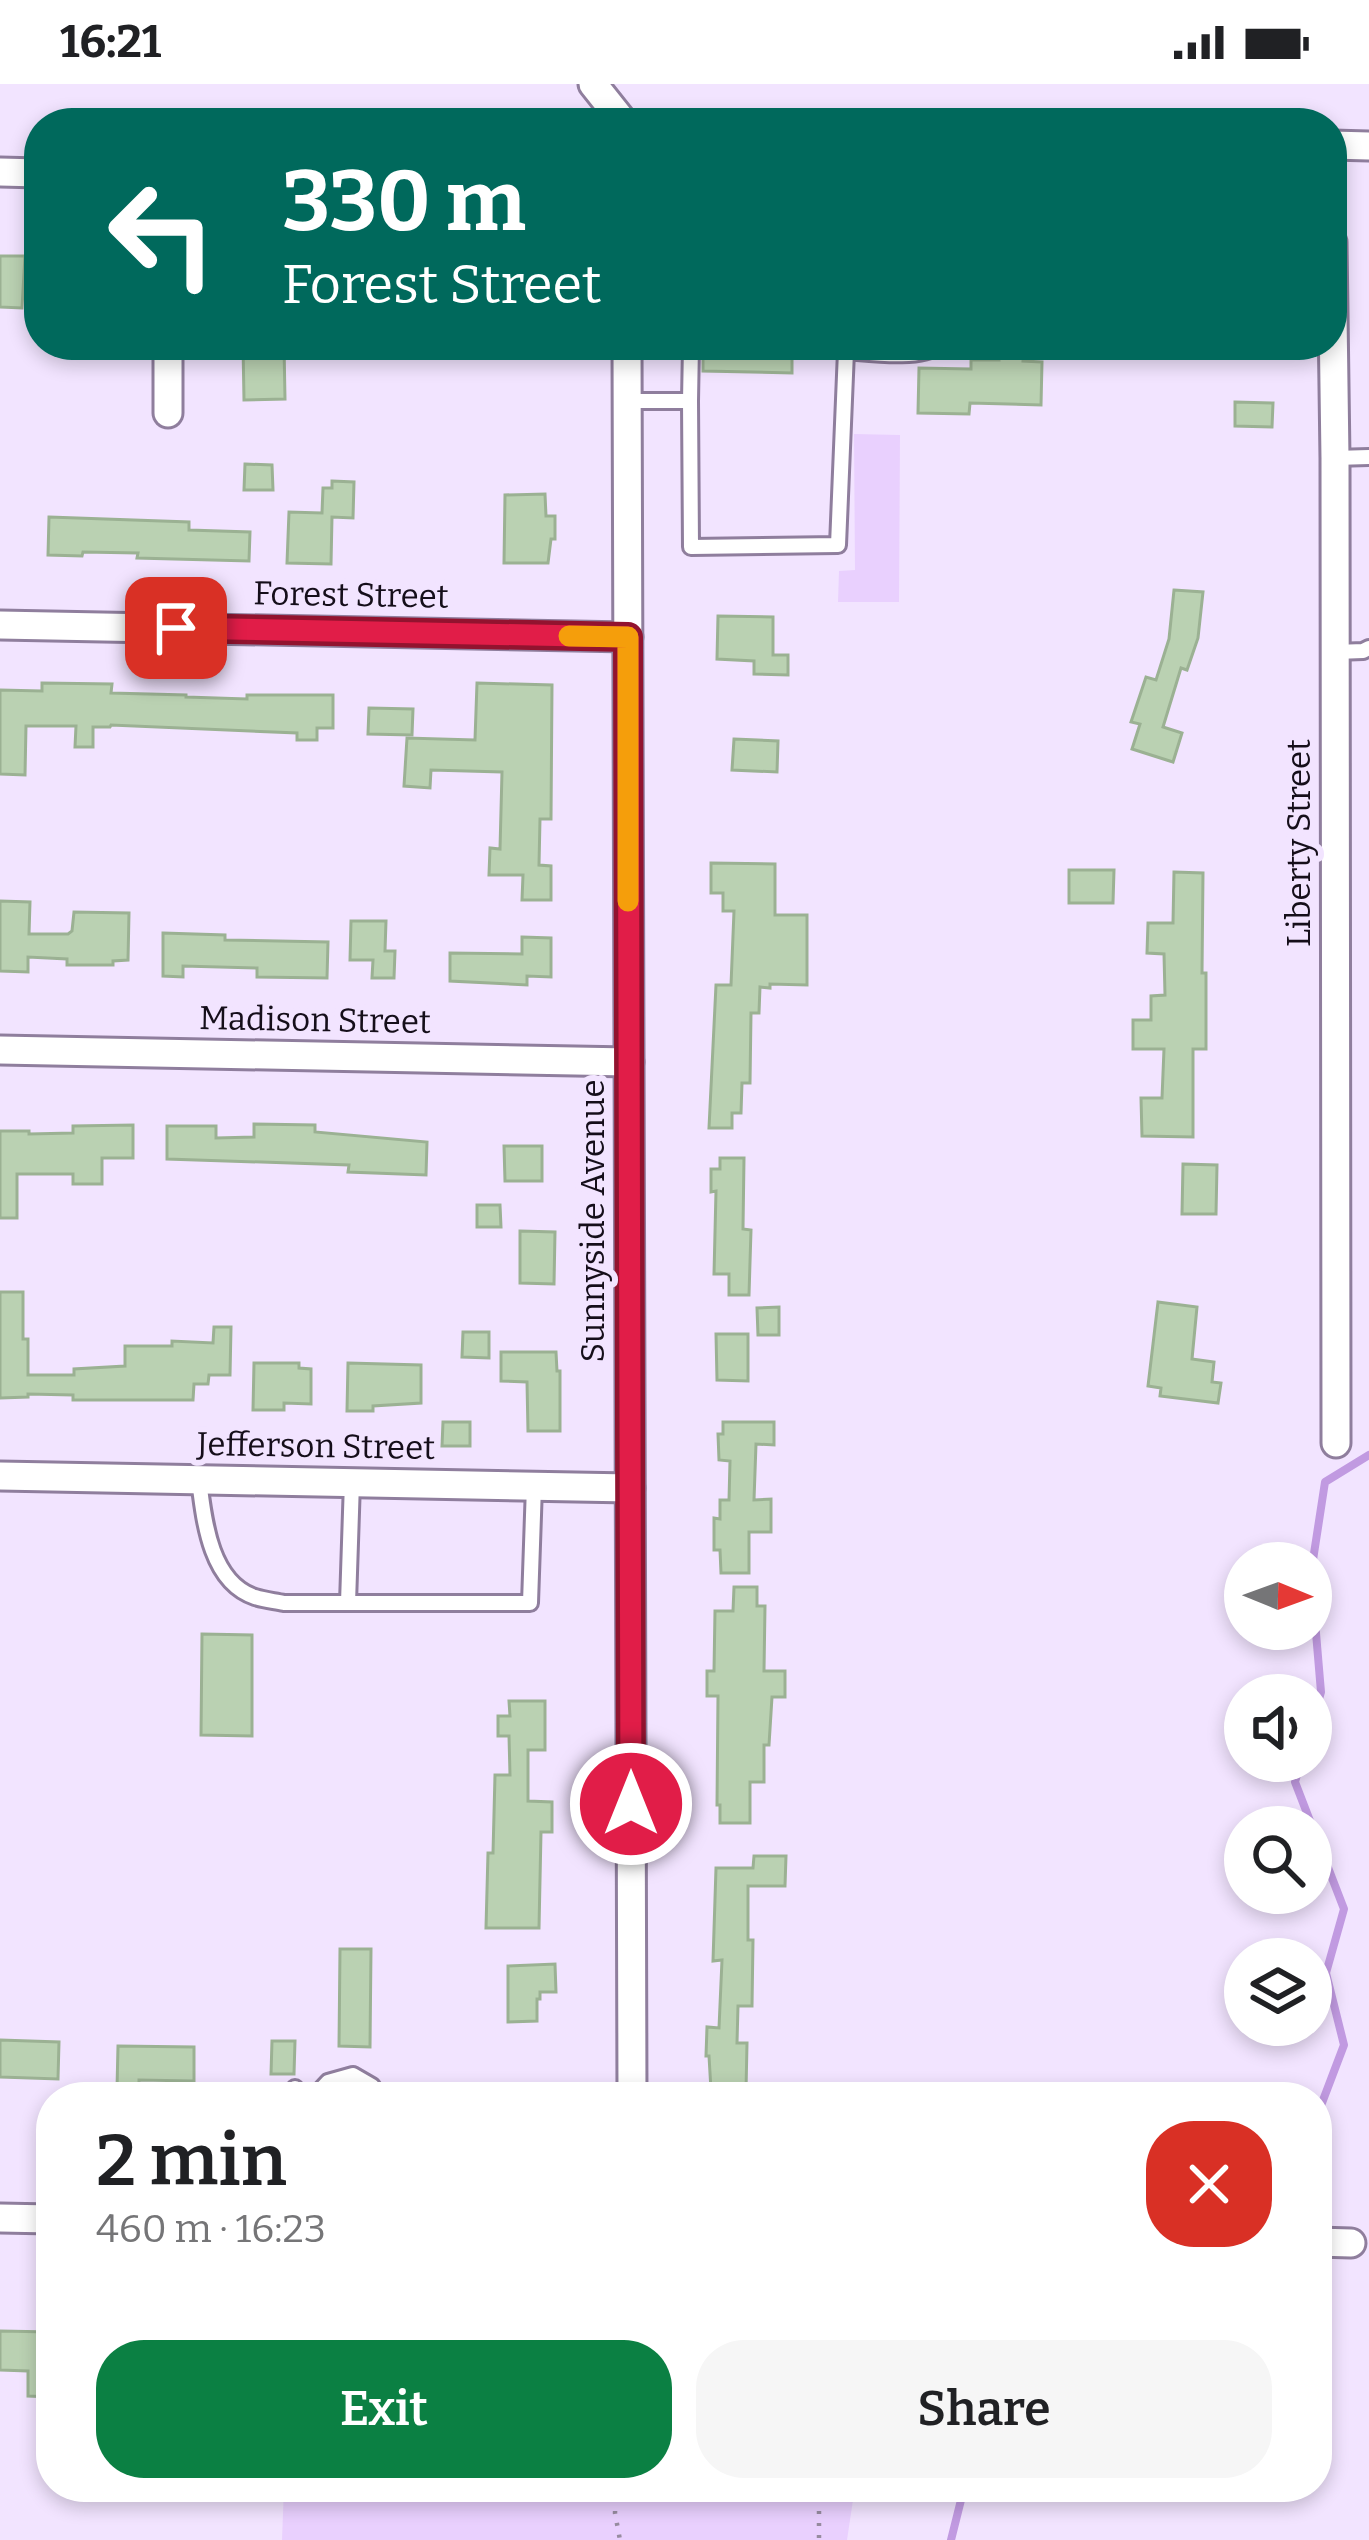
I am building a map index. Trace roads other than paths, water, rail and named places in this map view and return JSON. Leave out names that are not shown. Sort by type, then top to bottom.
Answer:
[{"type":"street","points":[[593,84],[613,108]]},
{"type":"street","points":[[168,360],[168,413]]},
{"type":"street","name":"Sunnyside Avenue","points":[[627,360],[632,2082]]},
{"type":"street","name":"Liberty Street","points":[[1334,360],[1336,1443]]},
{"type":"street","name":"Forest Street","points":[[0,625],[628,637]]},
{"type":"street","name":"Madison Street","points":[[0,1050],[629,1062]]},
{"type":"street","name":"Jefferson Street","points":[[0,1476],[630,1488]]},
{"type":"street","points":[[0,2218],[36,2218]]},
{"type":"street","points":[[1332,2242],[1351,2243]]},
{"type":"lane","points":[[690,360],[691,548],[838,545],[846,360]]},
{"type":"lane","points":[[628,401],[689,400]]},
{"type":"lane","points":[[1336,458],[1369,458]]},
{"type":"lane","points":[[1336,652],[1369,648]]},
{"type":"lane","points":[[199,1480],[206,1528],[225,1576],[251,1597],[284,1603],[530,1603],[534,1486]]},
{"type":"lane","points":[[348,1603],[352,1482]]},
{"type":"lane","points":[[328,2082],[353,2075],[365,2082]]},
{"type":"waterway","points":[[1316,1542],[1325,1482],[1369,1455]]},
{"type":"waterway","points":[[1317,1650],[1319,1674]]},
{"type":"waterway","points":[[1295,1782],[1344,1909],[1326,1973],[1344,2045],[1330,2082]]},
{"type":"waterway","points":[[951,2540],[960,2502]]}]
